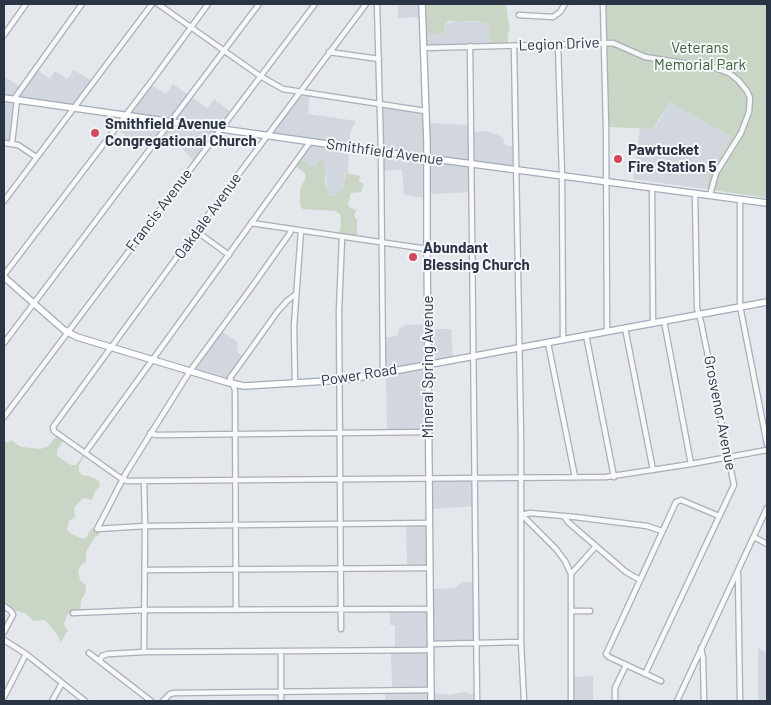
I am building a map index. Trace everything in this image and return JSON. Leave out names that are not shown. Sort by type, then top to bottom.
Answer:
[{"type":"main road","name":"Mineral Spring Avenue","points":[[422,4],[428,158],[428,432],[431,701]]},
{"type":"main road","name":"Smithfield Avenue","points":[[4,98],[382,152],[767,202]]},
{"type":"main road","name":"Power Road","points":[[4,276],[33,303],[68,332],[77,337],[233,384],[253,386],[340,381],[767,302]]},
{"type":"street","points":[[4,35],[26,4]]},
{"type":"street","points":[[12,144],[16,100],[82,4]]},
{"type":"street","points":[[4,200],[152,4]]},
{"type":"street","points":[[158,4],[278,87],[298,93],[425,111]]},
{"type":"street","points":[[4,276],[208,4]]},
{"type":"street","points":[[4,343],[259,4]]},
{"type":"street","name":"Francis Avenue","points":[[4,417],[316,4]]},
{"type":"street","name":"Oakdale Avenue","points":[[85,453],[52,429],[196,231],[366,4]]},
{"type":"street","points":[[377,4],[382,152],[383,373]]},
{"type":"street","points":[[519,15],[553,18],[565,4]]},
{"type":"street","points":[[603,4],[607,332]]},
{"type":"street","name":"Legion Drive","points":[[424,48],[604,42],[617,44],[644,57],[695,64],[722,70],[736,77],[750,98],[749,112],[741,133],[716,173],[710,195]]},
{"type":"street","points":[[558,44],[562,176],[563,340]]},
{"type":"street","points":[[470,46],[477,701]]},
{"type":"street","points":[[514,46],[522,515],[521,642],[524,701]]},
{"type":"street","points":[[329,52],[379,59]]},
{"type":"street","points":[[4,142],[23,147],[36,157]]},
{"type":"street","points":[[310,142],[85,453],[123,479],[144,481],[614,477],[767,450]]},
{"type":"street","points":[[652,188],[653,323]]},
{"type":"street","name":"Grosvenor Avenue","points":[[645,674],[734,485],[699,315],[696,288],[695,193]]},
{"type":"street","points":[[740,199],[740,306],[767,444]]},
{"type":"street","points":[[251,223],[427,249]]},
{"type":"street","points":[[291,230],[190,371],[150,433],[97,529],[145,526],[430,523]]},
{"type":"street","points":[[196,231],[229,255]]},
{"type":"street","points":[[295,384],[294,326],[301,231]]},
{"type":"street","points":[[341,629],[339,312],[342,237]]},
{"type":"street","points":[[236,610],[235,390],[230,378],[278,311],[296,294]]},
{"type":"street","points":[[664,321],[691,464]]},
{"type":"street","points":[[625,328],[653,470]]},
{"type":"street","points":[[586,336],[614,477]]},
{"type":"street","points":[[548,343],[574,477]]},
{"type":"street","points":[[150,433],[156,435],[428,432]]},
{"type":"street","points":[[144,481],[144,652]]},
{"type":"street","points":[[661,681],[606,654],[662,532],[679,500],[719,516]]},
{"type":"street","points":[[677,701],[767,508]]},
{"type":"street","points":[[522,515],[530,513],[564,516],[646,526],[662,532]]},
{"type":"street","points":[[522,515],[556,549],[571,574],[571,701]]},
{"type":"street","points":[[564,516],[568,522],[626,572],[640,580]]},
{"type":"street","points":[[754,537],[767,544]]},
{"type":"street","points":[[571,574],[596,546]]},
{"type":"street","points":[[145,570],[430,568]]},
{"type":"street","points":[[737,571],[740,701]]},
{"type":"street","points":[[4,606],[12,612],[4,632]]},
{"type":"street","points":[[73,613],[145,610],[431,609]]},
{"type":"street","points":[[571,611],[590,611]]},
{"type":"street","points":[[4,640],[26,654],[85,701]]},
{"type":"street","points":[[100,660],[102,656],[108,654],[144,652],[281,651],[430,647],[521,642]]},
{"type":"street","points":[[701,648],[704,701]]},
{"type":"street","points":[[281,651],[281,701]]},
{"type":"street","points":[[89,653],[151,701]]},
{"type":"street","points":[[4,697],[26,654]]},
{"type":"street","points":[[615,701],[616,688],[626,665]]},
{"type":"street","points":[[52,701],[62,683]]},
{"type":"street","points":[[163,701],[170,694],[174,693],[431,690]]},
{"type":"shaded area","points":[[398,4],[422,4],[422,17],[398,18]]},
{"type":"shaded area","points":[[462,20],[479,21],[488,24],[491,46],[424,47],[423,35],[444,33],[447,23]]},
{"type":"shaded area","points":[[36,69],[50,79],[55,71],[67,79],[74,70],[94,82],[75,108],[18,101],[15,142],[4,142],[4,76],[22,88]]},
{"type":"shaded area","points":[[150,84],[166,94],[173,84],[207,108],[214,99],[232,113],[194,162],[182,148],[168,147],[169,140],[161,135],[149,150],[133,136],[130,139],[116,128]]},
{"type":"shaded area","points":[[299,93],[310,94],[308,114],[356,121],[350,133],[348,173],[345,173],[343,189],[336,196],[328,195],[326,178],[320,157],[316,166],[308,164],[300,158],[311,142],[269,135]]},
{"type":"shaded area","points":[[670,102],[733,136],[709,173],[706,189],[633,179],[640,128],[653,129]]},
{"type":"shaded area","points":[[380,104],[425,110],[426,123],[471,125],[472,132],[486,131],[498,135],[503,138],[504,144],[517,146],[518,167],[473,164],[473,192],[428,194],[427,197],[404,195],[402,169],[383,171]]},
{"type":"shaded area","points":[[428,324],[430,329],[451,329],[453,360],[430,364],[429,432],[387,433],[384,338],[397,336],[399,330],[405,325]]},
{"type":"shaded area","points":[[221,331],[236,341],[238,345],[237,352],[246,358],[232,379],[233,383],[191,370]]},
{"type":"shaded area","points":[[431,478],[477,479],[476,506],[431,509]]},
{"type":"shaded area","points":[[430,523],[430,568],[407,567],[406,524]]},
{"type":"shaded area","points":[[463,582],[477,582],[478,643],[433,644],[433,693],[450,695],[464,692],[470,694],[478,693],[479,701],[385,701],[385,691],[392,689],[391,651],[395,649],[395,625],[390,625],[390,609],[431,609],[432,589],[455,588]]},
{"type":"shaded area","points":[[758,648],[767,653],[767,701],[758,701]]},
{"type":"shaded area","points":[[593,676],[593,701],[572,701],[573,677]]},
{"type":"green space","points":[[422,4],[506,4],[510,27],[508,45],[491,46],[488,24],[479,21],[449,21],[446,23],[445,33],[423,35]]},
{"type":"green space","name":"Veterans Memorial Park","points":[[605,4],[767,4],[767,198],[706,189],[709,173],[732,137],[670,102],[653,129],[609,127]]},
{"type":"green space","points":[[321,156],[325,169],[325,184],[328,195],[336,196],[343,189],[346,173],[360,176],[359,181],[364,184],[361,192],[351,193],[348,203],[349,207],[356,210],[354,216],[357,220],[357,239],[339,236],[340,214],[335,211],[303,209],[300,206],[300,189],[306,177],[305,173],[295,166],[300,158],[308,164],[316,166]]},
{"type":"green space","points":[[58,434],[65,438],[57,450],[57,456],[71,465],[76,465],[85,452],[79,465],[79,471],[82,475],[98,480],[100,486],[95,491],[92,500],[83,498],[75,507],[74,513],[76,516],[69,521],[67,530],[83,539],[86,538],[91,529],[102,526],[99,535],[95,537],[86,552],[86,562],[78,570],[80,580],[86,585],[85,594],[81,600],[80,611],[68,613],[64,624],[68,630],[61,642],[45,620],[32,621],[24,613],[17,611],[13,613],[4,607],[4,442],[11,440],[21,447],[40,449],[48,446]]},
{"type":"place","name":"Smithfield Avenue Congregational Church","points":[[95,133]]},
{"type":"place","name":"Pawtucket Fire Station 5","points":[[618,159]]},
{"type":"place","name":"Abundant Blessing Church","points":[[413,257]]}]
